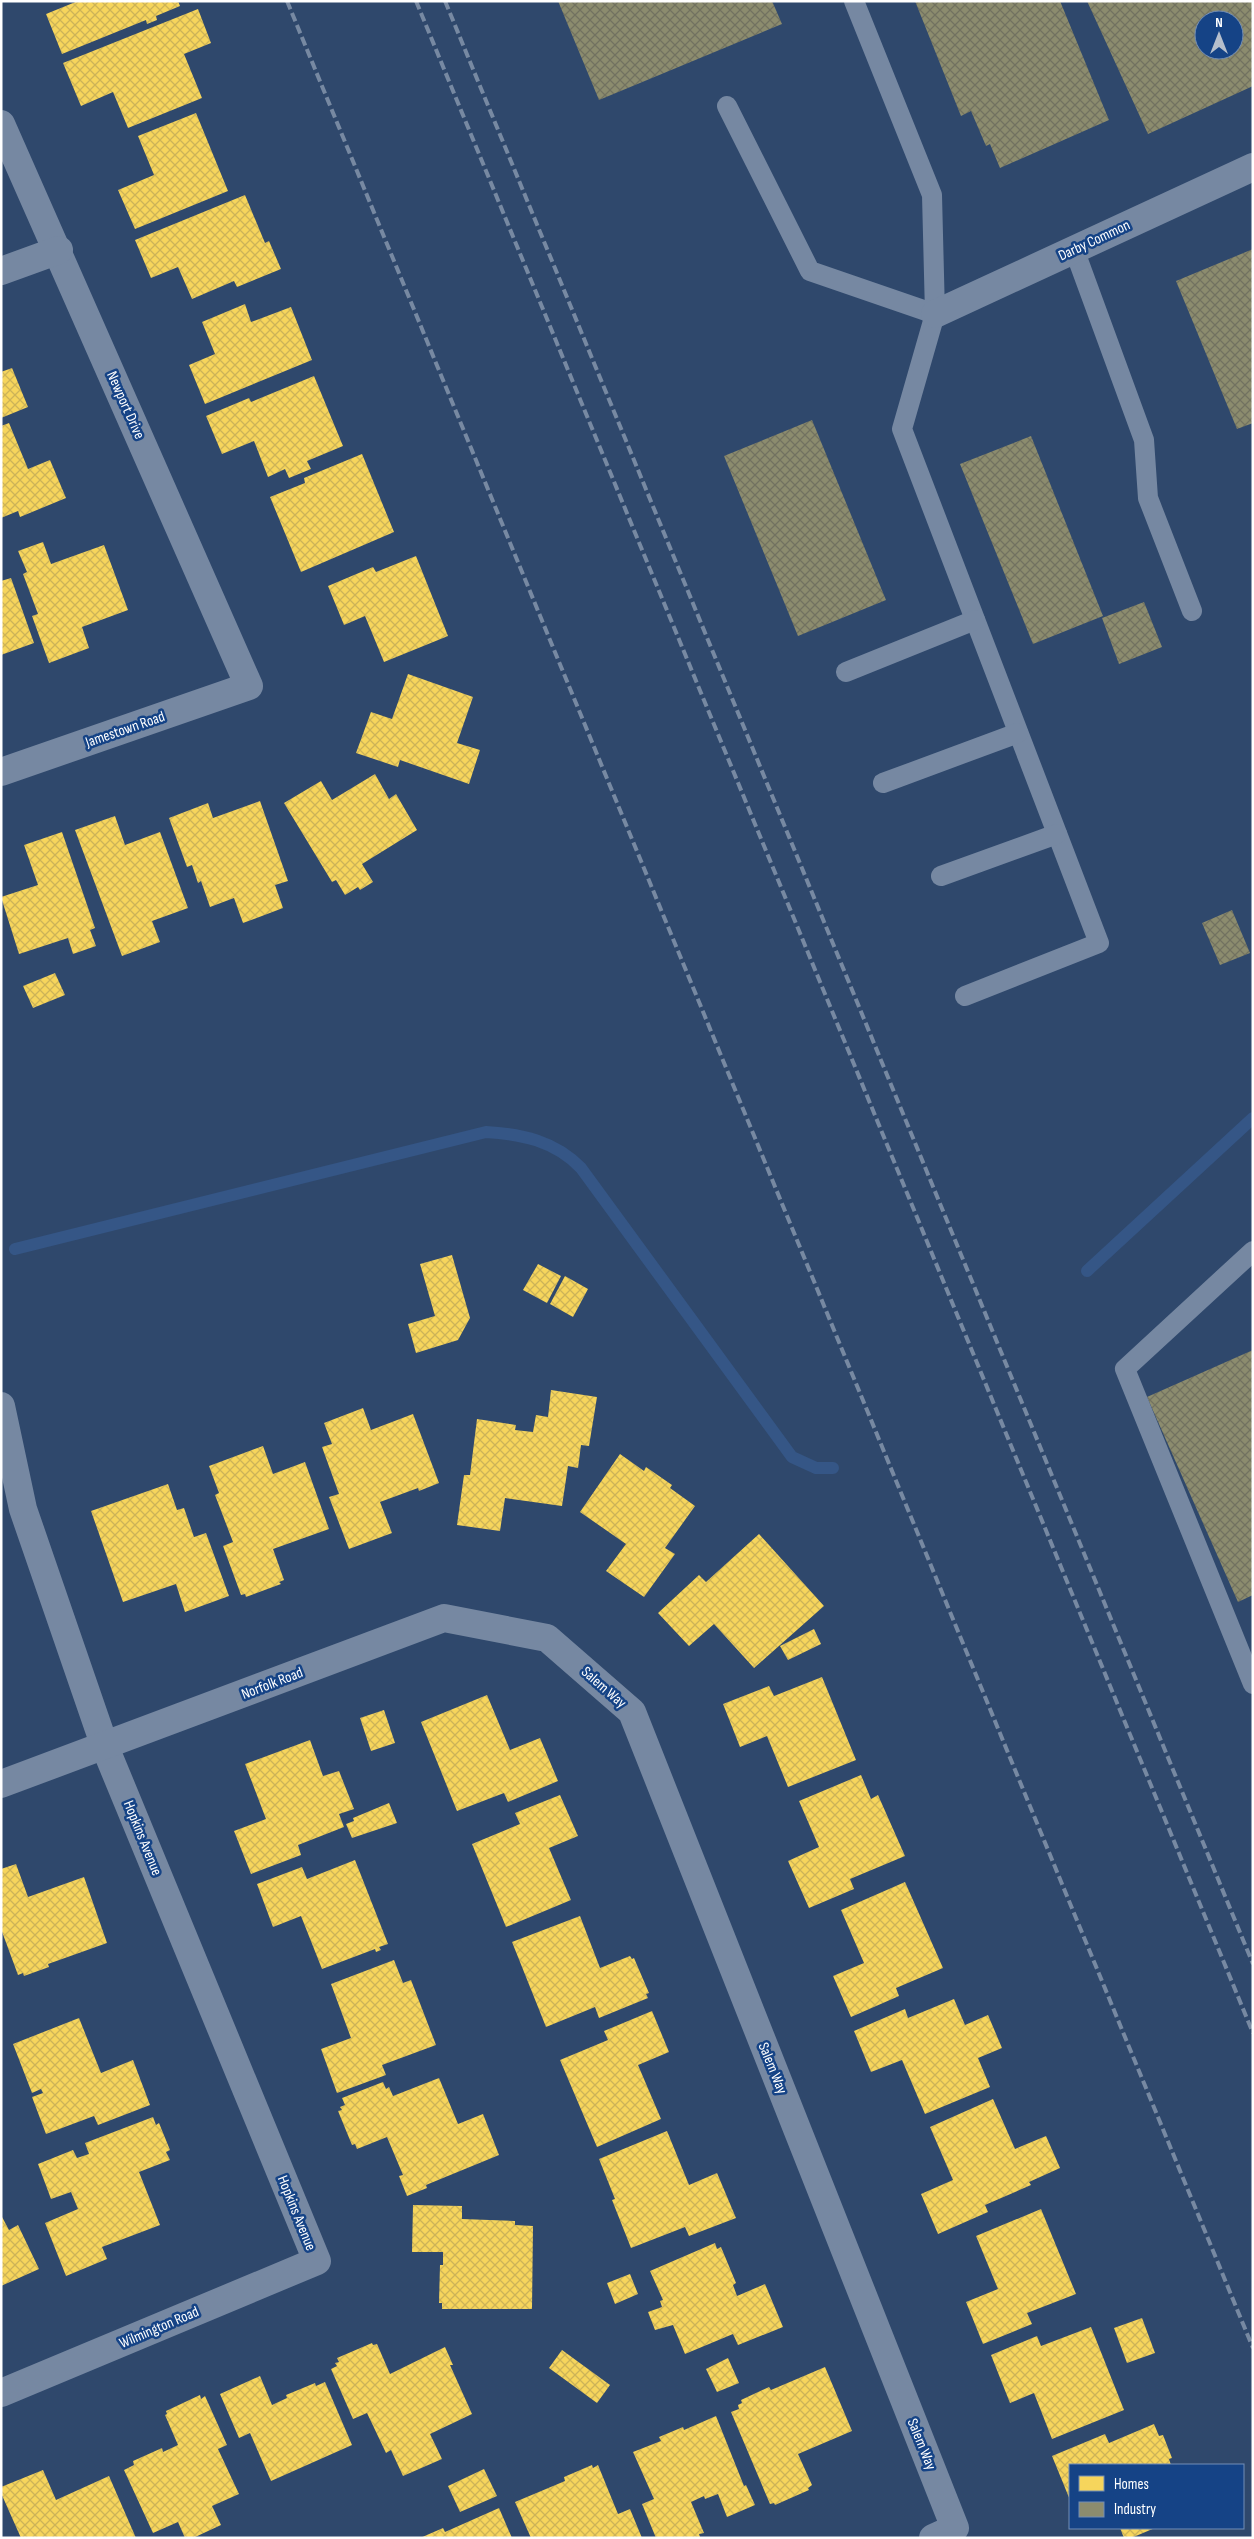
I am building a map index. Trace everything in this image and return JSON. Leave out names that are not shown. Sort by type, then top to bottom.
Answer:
[{"type":"street","name":"Newport Drive","points":[[1,124],[249,686]]},
{"type":"street","name":"Darby Common","points":[[934,314],[1253,167]]},
{"type":"street","points":[[1,271],[58,250]]},
{"type":"street","name":"Jamestown Road","points":[[1,772],[249,686]]},
{"type":"street","name":"Hopkins Avenue","points":[[1,1406],[23,1509],[105,1746],[317,2260]]},
{"type":"street","name":"Norfolk Road","points":[[1,1784],[444,1618],[546,1638]]},
{"type":"street","name":"Salem Way","points":[[546,1638],[632,1712],[944,2533]]},
{"type":"street","name":"Wilmington Road","points":[[1,2393],[317,2260]]},
{"type":"lane","points":[[854,1],[932,196],[934,314],[902,429],[1099,943],[965,996]]},
{"type":"lane","points":[[727,106],[810,271],[934,314]]},
{"type":"lane","points":[[1074,249],[1144,440],[1148,498],[1192,611]]},
{"type":"lane","points":[[846,672],[975,620]]},
{"type":"lane","points":[[884,783],[1018,733]]},
{"type":"lane","points":[[941,876],[1057,834]]},
{"type":"lane","points":[[1253,1251],[1125,1369],[1253,1684]]},
{"type":"building: Homes","points":[[78,1],[178,1],[180,6],[156,16],[157,20],[147,24],[146,20],[62,54],[46,14]]},
{"type":"building: Homes","points":[[198,9],[211,43],[184,54],[202,98],[128,128],[113,92],[81,106],[63,63]]},
{"type":"building: Homes","points":[[196,113],[228,191],[135,229],[118,190],[154,175],[138,136]]},
{"type":"building: Homes","points":[[245,195],[265,243],[269,241],[281,269],[237,287],[234,281],[192,299],[178,267],[151,278],[135,240]]},
{"type":"building: Homes","points":[[245,304],[251,322],[291,307],[312,360],[205,404],[189,365],[215,354],[202,322]]},
{"type":"building: Homes","points":[[12,368],[28,407],[1,418],[1,372]]},
{"type":"building: Homes","points":[[314,376],[343,446],[307,461],[311,469],[289,478],[285,469],[268,477],[254,441],[222,454],[206,416],[249,398],[251,402]]},
{"type":"building: Homes","points":[[9,423],[28,469],[50,460],[66,498],[20,517],[18,511],[1,518],[1,426]]},
{"type":"building: Homes","points":[[362,454],[394,532],[301,572],[270,497],[305,483],[304,478]]},
{"type":"building: Homes","points":[[43,542],[51,564],[104,545],[128,610],[82,627],[89,648],[49,663],[32,616],[38,614],[23,574],[27,572],[18,551]]},
{"type":"building: Homes","points":[[416,556],[448,636],[384,662],[365,616],[344,625],[328,586],[373,567],[376,572]]},
{"type":"building: Homes","points":[[11,578],[34,643],[1,655],[1,581]]},
{"type":"building: Homes","points":[[408,674],[473,697],[457,743],[480,750],[469,784],[400,760],[398,767],[356,753],[371,712],[392,719]]},
{"type":"building: Homes","points":[[375,774],[389,799],[396,794],[417,830],[362,864],[373,882],[360,890],[358,887],[345,895],[336,880],[332,882],[284,803],[321,781],[332,800]]},
{"type":"building: Homes","points":[[260,801],[288,881],[275,885],[283,908],[243,923],[234,898],[210,907],[201,881],[198,883],[192,865],[187,867],[169,818],[208,803],[213,818]]},
{"type":"building: Homes","points":[[115,816],[125,845],[160,832],[188,908],[152,921],[160,942],[122,956],[75,830]]},
{"type":"building: Homes","points":[[62,832],[95,928],[90,930],[96,946],[73,954],[68,938],[19,954],[1,897],[38,885],[24,845]]},
{"type":"building: Homes","points":[[55,973],[65,995],[33,1008],[23,986]]},
{"type":"building: Homes","points":[[452,1255],[470,1318],[458,1340],[416,1353],[408,1324],[435,1316],[420,1264]]},
{"type":"building: Homes","points":[[538,1264],[561,1276],[547,1303],[523,1290]]},
{"type":"building: Homes","points":[[565,1276],[588,1289],[573,1317],[550,1304]]},
{"type":"building: Homes","points":[[551,1390],[597,1397],[589,1446],[581,1445],[578,1468],[568,1466],[562,1506],[505,1498],[500,1531],[457,1525],[464,1475],[470,1475],[477,1419],[516,1425],[515,1430],[533,1432],[536,1415],[548,1417]]},
{"type":"building: Homes","points":[[363,1408],[371,1430],[413,1414],[439,1483],[419,1491],[418,1488],[380,1502],[392,1533],[349,1549],[329,1497],[339,1494],[322,1447],[332,1444],[324,1423]]},
{"type":"building: Homes","points":[[263,1446],[273,1474],[305,1462],[329,1529],[273,1549],[284,1580],[279,1582],[281,1584],[246,1597],[245,1594],[241,1595],[223,1546],[233,1542],[215,1495],[219,1493],[209,1466]]},
{"type":"building: Homes","points":[[620,1454],[644,1471],[646,1467],[672,1485],[670,1488],[695,1506],[665,1548],[675,1554],[644,1597],[606,1571],[626,1544],[580,1512]]},
{"type":"building: Homes","points":[[168,1484],[177,1510],[184,1508],[194,1537],[206,1533],[229,1596],[185,1612],[176,1584],[123,1602],[91,1511]]},
{"type":"building: Homes","points":[[759,1534],[824,1606],[754,1668],[714,1624],[689,1646],[658,1613],[699,1575],[706,1582]]},
{"type":"building: Homes","points":[[814,1629],[821,1644],[788,1660],[780,1646]]},
{"type":"building: Homes","points":[[822,1677],[856,1760],[788,1787],[767,1736],[740,1747],[723,1704],[769,1686],[774,1696]]},
{"type":"building: Homes","points":[[487,1695],[510,1750],[540,1738],[558,1781],[508,1802],[504,1793],[457,1811],[421,1722]]},
{"type":"building: Homes","points":[[384,1710],[395,1743],[371,1751],[360,1718]]},
{"type":"building: Homes","points":[[310,1740],[323,1776],[339,1771],[354,1809],[339,1814],[344,1827],[298,1845],[301,1855],[251,1874],[234,1831],[266,1819],[245,1764]]},
{"type":"building: Homes","points":[[861,1775],[871,1799],[878,1795],[905,1856],[850,1879],[854,1889],[809,1908],[788,1861],[819,1847],[799,1801]]},
{"type":"building: Homes","points":[[560,1795],[578,1836],[549,1848],[571,1900],[506,1927],[472,1844],[520,1824],[515,1813]]},
{"type":"building: Homes","points":[[389,1803],[397,1823],[352,1838],[346,1824],[354,1821],[353,1818]]},
{"type":"building: Homes","points":[[355,1860],[388,1944],[379,1947],[381,1950],[376,1952],[375,1949],[322,1969],[301,1916],[273,1927],[257,1884],[302,1867],[307,1879]]},
{"type":"building: Homes","points":[[16,1864],[28,1897],[84,1877],[107,1943],[48,1964],[49,1967],[24,1976],[23,1973],[18,1975],[1,1929],[1,1869]]},
{"type":"building: Homes","points":[[905,1882],[943,1968],[896,1988],[899,1996],[851,2017],[833,1976],[864,1963],[841,1910]]},
{"type":"building: Homes","points":[[580,1916],[600,1968],[630,1956],[632,1959],[634,1958],[649,1993],[646,1994],[648,1998],[599,2018],[595,2007],[546,2027],[512,1942]]},
{"type":"building: Homes","points":[[394,1960],[403,1983],[411,1980],[436,2045],[382,2065],[386,2075],[337,2093],[321,2049],[351,2038],[331,1984]]},
{"type":"building: Homes","points":[[954,1999],[965,2025],[988,2015],[1002,2048],[978,2058],[990,2087],[925,2114],[902,2060],[871,2072],[854,2031],[905,2009],[908,2018]]},
{"type":"building: Homes","points":[[652,2011],[669,2052],[638,2065],[661,2119],[597,2147],[560,2060],[608,2040],[604,2031]]},
{"type":"building: Homes","points":[[79,2018],[101,2073],[133,2060],[150,2105],[98,2125],[94,2116],[46,2134],[32,2097],[43,2093],[41,2089],[32,2093],[13,2044]]},
{"type":"building: Homes","points":[[439,2078],[458,2124],[483,2114],[499,2155],[426,2185],[427,2188],[407,2196],[399,2176],[403,2175],[387,2137],[357,2149],[355,2144],[352,2145],[338,2111],[342,2110],[340,2107],[345,2105],[342,2098],[383,2082],[386,2089],[389,2087],[393,2096]]},
{"type":"building: Homes","points":[[993,2099],[1015,2149],[1046,2136],[1060,2168],[1029,2182],[1031,2185],[985,2205],[988,2212],[938,2234],[921,2194],[953,2180],[930,2127]]},
{"type":"building: Homes","points":[[153,2117],[156,2125],[159,2123],[170,2150],[166,2152],[170,2160],[139,2172],[160,2225],[102,2247],[107,2259],[66,2276],[45,2223],[78,2209],[71,2192],[51,2199],[38,2164],[73,2150],[77,2158],[89,2154],[85,2143]]},
{"type":"building: Homes","points":[[667,2131],[689,2185],[717,2173],[736,2218],[689,2236],[685,2227],[631,2248],[612,2200],[615,2199],[599,2159]]},
{"type":"building: Homes","points":[[413,2205],[462,2206],[462,2219],[515,2221],[515,2225],[533,2226],[532,2309],[442,2309],[442,2303],[439,2303],[440,2265],[443,2265],[443,2252],[412,2252]]},
{"type":"building: Homes","points":[[1041,2209],[1076,2294],[1027,2313],[1032,2324],[983,2344],[966,2302],[998,2289],[976,2236]]},
{"type":"building: Homes","points":[[1,2215],[9,2230],[18,2225],[39,2269],[1,2286]]},
{"type":"building: Homes","points":[[715,2243],[717,2249],[721,2247],[736,2283],[733,2285],[737,2296],[765,2284],[783,2327],[738,2345],[733,2334],[685,2354],[673,2325],[655,2330],[648,2312],[662,2307],[660,2301],[663,2300],[650,2271]]},
{"type":"building: Homes","points":[[630,2274],[638,2294],[615,2304],[607,2283]]},
{"type":"building: Homes","points":[[1142,2318],[1155,2353],[1127,2363],[1114,2328]]},
{"type":"building: Homes","points":[[1091,2327],[1124,2410],[1052,2439],[1034,2393],[1010,2403],[991,2355],[1037,2336],[1041,2346]]},
{"type":"building: Homes","points":[[372,2343],[373,2345],[377,2344],[390,2374],[445,2347],[453,2365],[450,2365],[472,2414],[430,2434],[442,2459],[403,2476],[391,2450],[386,2453],[367,2413],[353,2419],[331,2369],[337,2366],[335,2363],[339,2362],[337,2358]]},
{"type":"building: Homes","points":[[562,2350],[610,2385],[597,2403],[549,2368]]},
{"type":"building: Homes","points":[[728,2358],[739,2383],[717,2392],[706,2369]]},
{"type":"building: Homes","points":[[825,2367],[852,2431],[798,2454],[812,2485],[808,2488],[809,2490],[775,2505],[774,2503],[770,2504],[731,2412],[739,2409],[738,2405],[742,2403],[741,2400],[769,2387],[771,2390]]},
{"type":"building: Homes","points":[[260,2376],[272,2405],[287,2398],[286,2395],[315,2383],[316,2386],[325,2382],[352,2445],[271,2481],[250,2433],[239,2438],[220,2394]]},
{"type":"building: Homes","points":[[200,2395],[201,2399],[205,2396],[227,2445],[218,2449],[239,2494],[212,2506],[221,2525],[193,2538],[185,2538],[178,2522],[153,2533],[124,2470],[134,2465],[133,2461],[162,2448],[163,2452],[178,2445],[165,2415],[167,2414],[166,2411]]},
{"type":"building: Homes","points":[[716,2416],[744,2486],[746,2485],[755,2505],[727,2517],[718,2494],[705,2499],[704,2496],[691,2502],[704,2533],[699,2534],[700,2537],[656,2538],[642,2504],[654,2499],[633,2452],[661,2441],[659,2437],[683,2427],[684,2430]]},
{"type":"building: Homes","points":[[1154,2424],[1159,2436],[1163,2435],[1172,2458],[1169,2459],[1171,2464],[1069,2464],[1069,2498],[1052,2456],[1105,2434],[1109,2443]]},
{"type":"building: Homes","points":[[592,2465],[593,2468],[598,2465],[618,2514],[630,2509],[642,2538],[531,2538],[515,2502],[565,2481],[564,2477]]},
{"type":"building: Homes","points":[[484,2469],[497,2496],[460,2512],[448,2486]]},
{"type":"building: Homes","points":[[43,2470],[56,2500],[109,2476],[136,2538],[21,2538],[1,2493],[1,2487]]},
{"type":"building: Homes","points":[[499,2508],[512,2538],[420,2538],[443,2528],[445,2532]]},
{"type":"building: Homes","points":[[1120,2529],[1153,2529],[1131,2538],[1124,2538]]},
{"type":"building: Industry","points":[[558,1],[772,1],[782,24],[599,100]]},
{"type":"building: Industry","points":[[915,1],[1060,1],[1109,120],[1000,168],[990,144],[986,146],[971,111],[961,116]]},
{"type":"building: Industry","points":[[1087,1],[1253,1],[1253,86],[1148,134]]},
{"type":"building: Industry","points":[[1253,249],[1253,423],[1237,429],[1176,281]]},
{"type":"building: Industry","points":[[812,420],[886,600],[798,636],[724,456]]},
{"type":"building: Industry","points":[[1031,436],[1103,616],[1033,644],[960,464]]},
{"type":"building: Industry","points":[[1144,602],[1162,647],[1119,664],[1102,618]]},
{"type":"building: Industry","points":[[1232,910],[1250,953],[1220,965],[1202,923]]},
{"type":"building: Industry","points":[[1253,1350],[1253,1595],[1238,1602],[1147,1397]]},
{"type":"waterway","points":[[1087,1271],[1253,1118]]},
{"type":"waterway","points":[[15,1249],[486,1132],[525,1137],[560,1151],[581,1168],[792,1457],[816,1468],[833,1468]]},
{"type":"railway","points":[[287,1],[1253,2348]]},
{"type":"railway","points":[[416,1],[1253,2033]]},
{"type":"railway","points":[[445,1],[1253,1964]]}]
